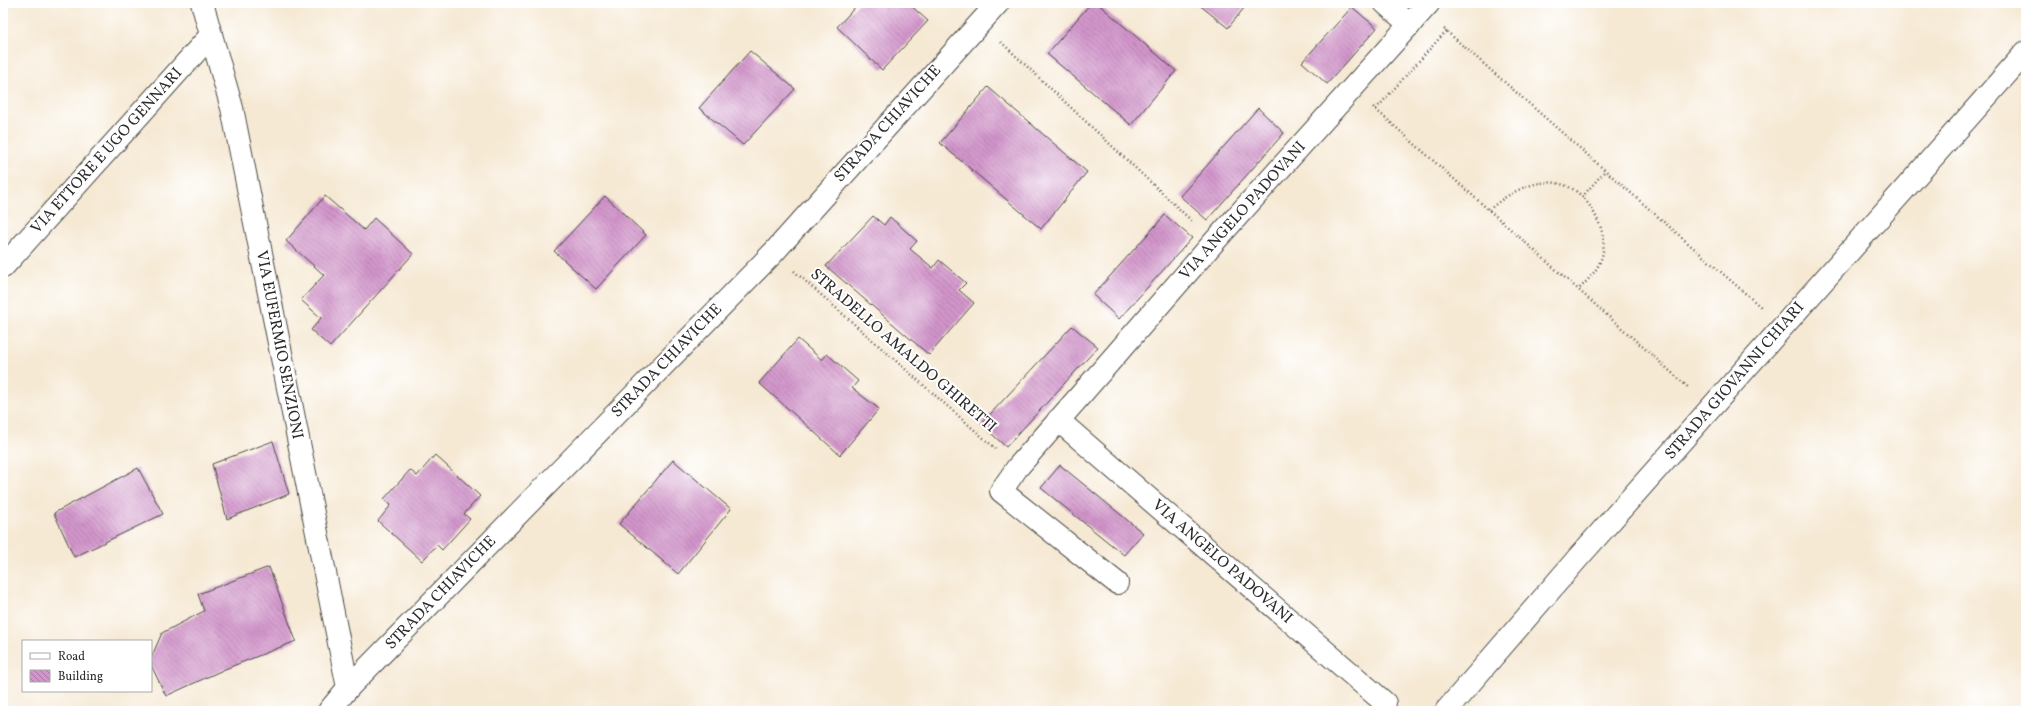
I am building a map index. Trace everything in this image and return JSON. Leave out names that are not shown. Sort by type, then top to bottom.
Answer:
[{"type":"street","name":"VIA EUFERMIO SENZIONI","points":[[202,3],[232,108],[348,688]]},
{"type":"street","name":"STRADA CHIAVICHE","points":[[329,711],[348,688],[773,252],[998,3]]},
{"type":"street","points":[[1386,3],[1421,13]]},
{"type":"street","name":"VIA ANGELO PADOVANI","points":[[1117,583],[1002,491],[1017,468],[1214,242],[1421,13]]},
{"type":"street","name":"VIA ETTORE E UGO GENNARI","points":[[3,267],[211,35]]},
{"type":"street","name":"STRADA GIOVANNI CHIARI","points":[[1446,711],[1577,559],[2026,52]]},
{"type":"street","name":"VIA ANGELO PADOVANI","points":[[1058,420],[1385,703]]},
{"type":"path","points":[[1421,13],[1446,31],[1783,327]]},
{"type":"path","points":[[980,23],[1214,242]]},
{"type":"path","points":[[1376,109],[1446,31]]},
{"type":"path","points":[[1352,89],[1712,408]]},
{"type":"path","points":[[1582,197],[1605,171]]},
{"type":"path","points":[[1489,210],[1517,189],[1546,182],[1556,183],[1575,190],[1588,202],[1603,233],[1603,252],[1595,272],[1579,290]]},
{"type":"path","name":"STRADELLO AMALDO GHIRETTI","points":[[773,252],[1017,468]]},
{"type":"building","points":[[859,3],[908,3],[928,21],[882,70],[837,27]]},
{"type":"building","points":[[1091,3],[1097,3],[1176,71],[1131,125],[1047,54]]},
{"type":"building","points":[[1197,3],[1248,3],[1228,28]]},
{"type":"building","points":[[1352,7],[1377,28],[1327,84],[1302,62]]},
{"type":"building","points":[[750,51],[795,89],[743,145],[699,108]]},
{"type":"building","points":[[988,87],[1087,172],[1041,229],[940,143]]},
{"type":"building","points":[[1258,108],[1284,133],[1207,220],[1180,196]]},
{"type":"building","points":[[325,196],[364,230],[374,218],[413,254],[330,347],[311,330],[321,318],[301,300],[324,275],[286,241]]},
{"type":"building","points":[[605,196],[646,235],[596,289],[554,251]]},
{"type":"building","points":[[1165,215],[1192,238],[1119,319],[1093,295]]},
{"type":"building","points":[[873,216],[884,225],[890,217],[917,241],[910,249],[933,268],[939,260],[966,283],[959,290],[974,303],[929,355],[826,266]]},
{"type":"building","points":[[1072,326],[1098,347],[1006,447],[981,424]]},
{"type":"building","points":[[798,339],[822,360],[827,354],[858,381],[852,388],[879,409],[840,455],[759,383]]},
{"type":"building","points":[[273,441],[289,494],[227,519],[212,464]]},
{"type":"building","points":[[435,455],[480,496],[464,514],[470,519],[442,550],[437,545],[422,561],[378,521],[391,505],[384,499],[410,470],[417,476]]},
{"type":"building","points":[[673,460],[731,509],[678,574],[619,524]]},
{"type":"building","points":[[1060,465],[1143,533],[1124,555],[1041,488]]},
{"type":"building","points":[[138,468],[163,514],[74,557],[54,513]]},
{"type":"building","points":[[269,567],[296,641],[225,669],[166,696],[152,667],[152,656],[162,633],[204,611],[198,594]]}]
